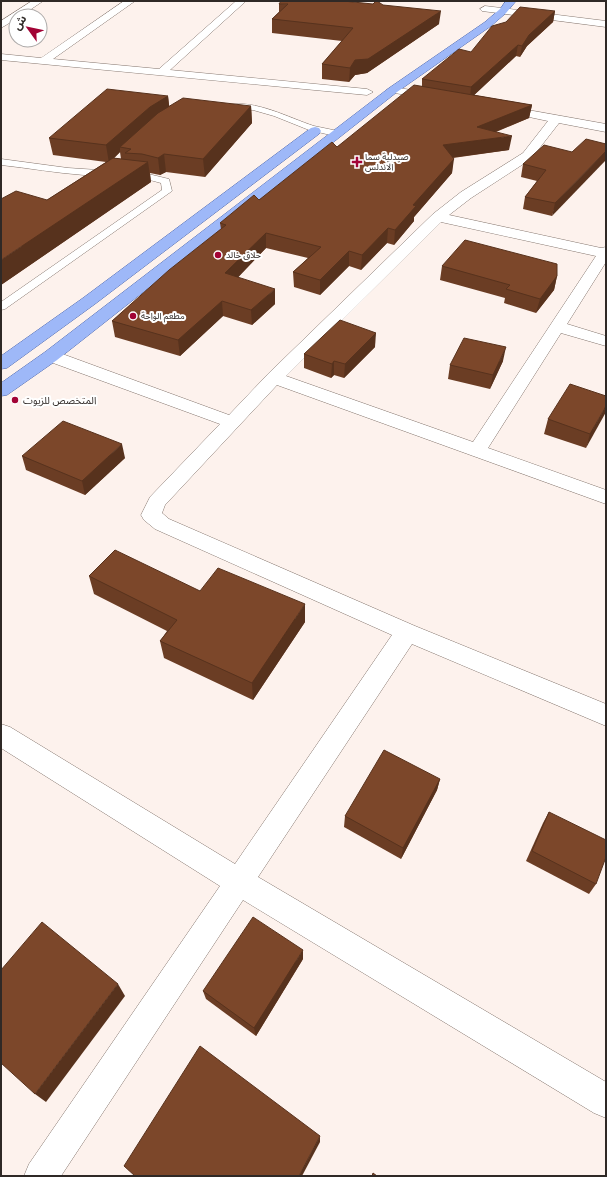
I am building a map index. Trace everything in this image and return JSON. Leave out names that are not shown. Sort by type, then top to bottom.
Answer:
[{"type":"main road","points":[[1,391],[51,356],[335,133],[507,6]]},
{"type":"main road","points":[[354,102],[380,84]]},
{"type":"main road","points":[[1,364],[89,301],[330,120]]},
{"type":"street","points":[[1,25],[38,1]]},
{"type":"street","points":[[43,61],[130,1]]},
{"type":"street","points":[[162,72],[241,1]]},
{"type":"street","points":[[484,9],[507,6],[606,24]]},
{"type":"street","points":[[1,57],[367,92]]},
{"type":"street","points":[[393,90],[447,99]]},
{"type":"street","points":[[486,106],[606,128]]},
{"type":"street","points":[[556,118],[527,156],[466,195],[438,217],[274,378],[156,502],[151,515],[162,524],[407,632],[606,716]]},
{"type":"street","points":[[438,217],[605,252],[478,450]]},
{"type":"street","points":[[557,326],[606,340]]},
{"type":"street","points":[[51,356],[232,422]]},
{"type":"street","points":[[274,378],[606,497]]},
{"type":"street","points":[[41,1176],[407,632]]},
{"type":"street","points":[[1,735],[239,882],[606,1101]]},
{"type":"lane","points":[[225,106],[253,108],[277,114],[317,129],[335,133]]},
{"type":"lane","points":[[1,162],[78,172],[154,177],[166,181],[167,191],[1,307]]},
{"type":"lane","points":[[105,173],[116,163]]},
{"type":"building","points":[[281,1],[343,1],[373,4],[377,1],[383,5],[441,11],[368,59],[355,60],[350,68],[322,64],[353,28],[272,19],[288,4],[279,4]]},
{"type":"building","points":[[520,7],[555,11],[529,35],[522,46],[518,45],[471,87],[422,79],[459,49],[471,52],[492,26],[506,22]]},
{"type":"building","points":[[414,85],[532,105],[477,127],[512,136],[443,145],[454,159],[413,205],[416,206],[395,230],[388,228],[362,255],[349,251],[320,280],[293,272],[321,247],[266,233],[225,273],[275,289],[251,310],[222,301],[178,340],[112,321],[169,270],[226,225],[220,223],[254,195],[259,200],[332,142],[337,147]]},
{"type":"building","points":[[107,89],[168,96],[150,107],[106,145],[49,138]]},
{"type":"building","points":[[183,98],[251,106],[203,159],[164,154],[158,158],[142,154],[125,153],[131,149],[120,147],[158,113]]},
{"type":"building","points":[[586,139],[606,144],[606,151],[555,203],[525,197],[546,170],[523,164],[544,145],[572,152]]},
{"type":"building","points":[[113,158],[148,162],[1,260],[1,199],[16,191],[47,200]]},
{"type":"building","points":[[465,240],[557,264],[557,276],[540,299],[506,289],[510,285],[442,266]]},
{"type":"building","points":[[340,320],[376,333],[345,364],[334,361],[332,364],[304,354]]},
{"type":"building","points":[[464,338],[506,347],[493,375],[450,365]]},
{"type":"building","points":[[570,384],[606,396],[606,406],[590,434],[548,419]]},
{"type":"building","points":[[63,421],[122,444],[82,481],[22,456]]},
{"type":"building","points":[[115,550],[200,591],[218,568],[305,604],[252,683],[160,641],[177,620],[89,576]]},
{"type":"building","points":[[384,750],[440,779],[403,848],[345,816]]},
{"type":"building","points":[[549,812],[606,840],[606,857],[596,884],[532,851]]},
{"type":"building","points":[[253,917],[303,950],[254,1028],[203,991]]},
{"type":"building","points":[[42,922],[118,984],[35,1094],[1,1063],[1,970]]},
{"type":"building","points":[[200,1046],[320,1136],[299,1176],[135,1176],[124,1166]]},
{"type":"place","name":"صيدلية سما الاندلس","points":[[357,162]]},
{"type":"place","name":"حلاق خالد","points":[[218,255]]},
{"type":"place","name":"مطعم الواحة","points":[[133,316]]},
{"type":"place","name":"المتخصص للزيوت","points":[[15,400]]}]
